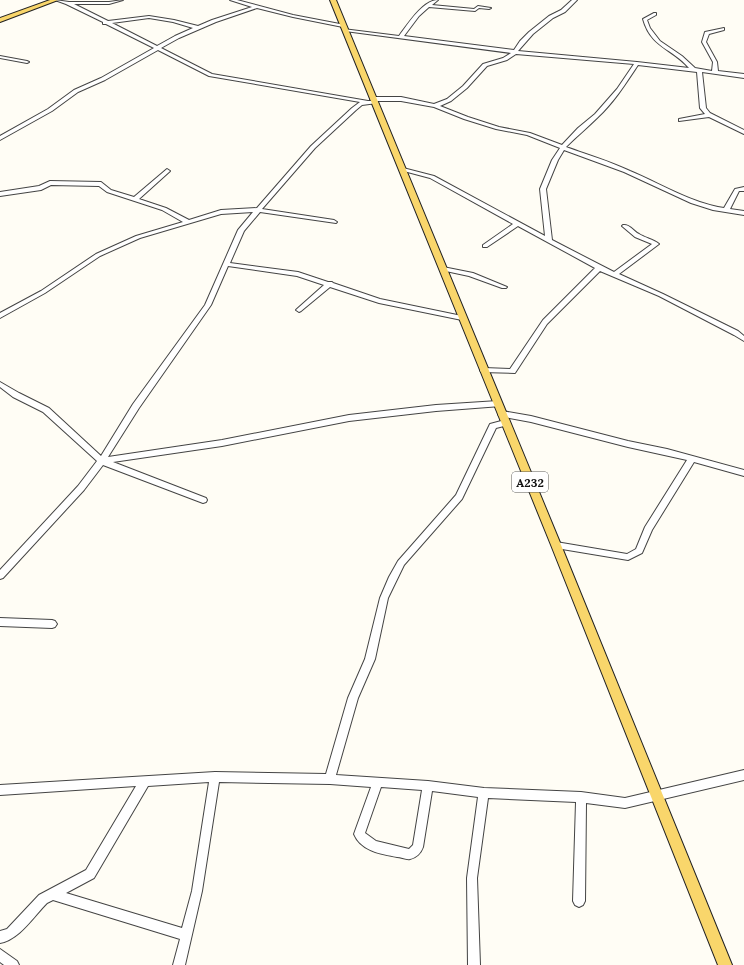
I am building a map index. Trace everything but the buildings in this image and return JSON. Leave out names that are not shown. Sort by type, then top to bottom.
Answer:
[{"type":"main road","points":[[0,20],[56,0]]},
{"type":"main road","name":"A232","points":[[333,0],[371,101],[403,170],[658,796],[725,965]]},
{"type":"street","points":[[56,0],[68,3],[109,3],[122,0]]},
{"type":"street","points":[[232,0],[344,28],[400,38],[515,52],[693,69],[744,76]]},
{"type":"street","points":[[400,38],[417,15],[436,0]]},
{"type":"street","points":[[435,106],[449,100],[465,87],[485,65],[505,58],[515,52],[531,33],[551,17],[563,11],[575,0]]},
{"type":"street","points":[[68,3],[195,68],[218,77],[371,101],[401,99],[435,106],[466,118],[498,128],[528,134],[563,147],[626,171],[693,202],[744,213]]},
{"type":"street","points":[[428,6],[475,10],[478,7],[489,8]]},
{"type":"street","points":[[0,138],[50,110],[76,91],[102,79],[157,48],[198,28],[256,7]]},
{"type":"street","points":[[654,14],[645,19],[651,36],[688,62],[693,69]]},
{"type":"street","points":[[105,23],[149,17],[174,21],[198,28]]},
{"type":"street","points":[[716,72],[716,62],[704,42],[707,33],[722,29]]},
{"type":"street","points":[[0,57],[27,62]]},
{"type":"street","points":[[0,64],[7,58]]},
{"type":"street","points":[[549,241],[543,189],[555,160],[563,147],[584,125],[597,115],[619,90],[637,63]]},
{"type":"street","points":[[699,70],[703,108],[710,115],[744,132]]},
{"type":"street","points":[[0,576],[81,488],[102,461],[136,406],[208,305],[241,230],[313,147],[354,109],[371,101]]},
{"type":"street","points":[[681,120],[710,115]]},
{"type":"street","points":[[403,170],[432,178],[599,268],[615,274],[736,333],[744,339]]},
{"type":"street","points":[[134,200],[167,171]]},
{"type":"street","points":[[0,194],[41,188],[50,183],[101,184],[106,186],[109,191],[164,209],[188,222]]},
{"type":"street","points":[[726,210],[737,190],[744,189]]},
{"type":"street","points":[[0,316],[43,292],[98,255],[138,236],[221,212],[257,210],[334,222]]},
{"type":"street","points":[[485,246],[517,224]]},
{"type":"street","points":[[615,274],[656,244],[637,236],[625,226]]},
{"type":"street","points":[[225,264],[298,274],[330,283],[379,301],[462,318]]},
{"type":"street","points":[[484,370],[512,371],[546,322],[599,268]]},
{"type":"street","points":[[443,269],[472,274],[504,286]]},
{"type":"street","points":[[299,310],[330,283]]},
{"type":"street","points":[[736,333],[744,328]]},
{"type":"street","points":[[0,384],[16,395],[46,410],[102,461],[203,500]]},
{"type":"street","points":[[102,461],[222,442],[349,418],[436,408],[502,414],[531,419],[744,473]]},
{"type":"street","points":[[330,779],[353,698],[370,659],[384,598],[393,577],[401,563],[458,497],[491,430],[498,424],[502,414]]},
{"type":"street","points":[[556,545],[628,557],[639,551],[648,529],[692,459]]},
{"type":"street","points":[[0,622],[52,624]]},
{"type":"street","points":[[1,791],[144,783],[215,777],[330,779],[428,786],[484,793],[581,797],[626,803],[744,774]]},
{"type":"street","points":[[179,965],[197,891],[215,777]]},
{"type":"street","points":[[1,940],[11,933],[43,899],[90,874],[144,783]]},
{"type":"street","points":[[377,783],[359,834],[361,839],[368,844],[409,854],[415,851],[418,847],[428,786]]},
{"type":"street","points":[[474,965],[472,878],[484,793]]},
{"type":"street","points":[[579,900],[581,797]]},
{"type":"street","points":[[52,894],[186,935]]},
{"type":"street","points":[[0,955],[13,965]]}]
